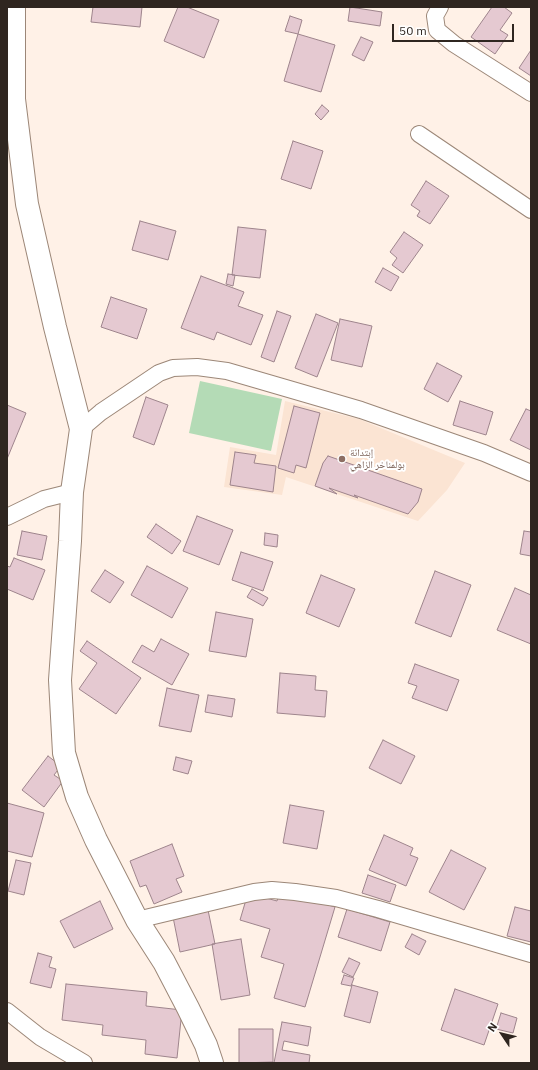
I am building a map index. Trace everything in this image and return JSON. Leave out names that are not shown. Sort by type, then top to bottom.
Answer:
[{"type":"street","points":[[14,7],[10,99],[28,204],[80,429],[72,492],[60,680],[64,753],[77,797],[116,881],[137,920],[164,962],[206,1044],[212,1063]]},
{"type":"street","points":[[440,7],[435,16],[437,30],[454,44],[531,93]]},
{"type":"street","points":[[419,134],[531,210]]},
{"type":"street","points":[[80,429],[101,412],[159,373],[173,368],[197,367],[228,371],[361,410],[484,453],[531,473]]},
{"type":"street","points":[[7,517],[44,499],[72,492]]},
{"type":"street","points":[[137,920],[254,892],[272,890],[336,898],[531,954]]},
{"type":"street","points":[[7,1011],[40,1037],[84,1063]]},
{"type":"shaded area","name":"إبتدائة بولمناخر الزاهي","points":[[285,401],[359,419],[465,463],[447,490],[418,521],[286,477],[282,495],[224,487],[230,447],[276,455]]},
{"type":"green space","points":[[200,381],[282,399],[271,451],[189,433]]},
{"type":"building","points":[[93,7],[142,7],[140,27],[91,22]]},
{"type":"building","points":[[178,7],[187,7],[219,20],[204,58],[164,41]]},
{"type":"building","points":[[350,7],[382,12],[380,26],[348,21]]},
{"type":"building","points":[[492,7],[504,7],[512,13],[500,30],[508,35],[495,54],[471,37]]},
{"type":"building","points":[[290,16],[302,20],[298,34],[285,31]]},
{"type":"building","points":[[298,34],[335,45],[321,92],[284,81]]},
{"type":"building","points":[[361,37],[373,42],[364,61],[352,55]]},
{"type":"building","points":[[531,50],[531,76],[519,68]]},
{"type":"building","points":[[322,105],[329,111],[321,120],[315,114]]},
{"type":"building","points":[[293,141],[323,151],[311,189],[281,179]]},
{"type":"building","points":[[426,181],[449,196],[430,224],[417,216],[420,211],[411,205]]},
{"type":"building","points":[[140,221],[176,231],[168,260],[132,250]]},
{"type":"building","points":[[238,227],[266,230],[260,278],[232,275]]},
{"type":"building","points":[[404,232],[423,245],[403,273],[392,265],[397,258],[390,252]]},
{"type":"building","points":[[383,268],[399,277],[391,291],[375,282]]},
{"type":"building","points":[[228,274],[235,275],[233,286],[226,284]]},
{"type":"building","points":[[201,276],[244,292],[238,306],[263,315],[251,345],[217,332],[214,340],[181,328]]},
{"type":"building","points":[[111,297],[147,309],[137,339],[101,327]]},
{"type":"building","points":[[277,311],[291,316],[274,362],[261,357]]},
{"type":"building","points":[[316,314],[338,323],[317,377],[295,368]]},
{"type":"building","points":[[340,319],[372,326],[362,367],[331,360]]},
{"type":"building","points":[[437,363],[462,376],[448,402],[424,389]]},
{"type":"building","points":[[146,397],[168,405],[154,445],[133,437]]},
{"type":"building","points":[[460,401],[493,412],[486,435],[453,425]]},
{"type":"building","points":[[7,405],[26,413],[7,459]]},
{"type":"building","points":[[294,406],[320,413],[306,468],[296,465],[294,473],[278,468]]},
{"type":"building","points":[[526,409],[531,411],[531,450],[510,440]]},
{"type":"building","points":[[235,452],[256,455],[254,463],[276,466],[273,492],[230,485]]},
{"type":"building","points":[[328,456],[422,489],[418,502],[408,514],[354,495],[358,498],[329,488],[337,494],[315,486],[323,463]]},
{"type":"building","points":[[197,516],[233,530],[219,565],[183,551]]},
{"type":"building","points":[[156,524],[181,541],[172,554],[147,537]]},
{"type":"building","points":[[22,531],[47,536],[42,560],[17,555]]},
{"type":"building","points":[[524,531],[531,532],[531,556],[520,554]]},
{"type":"building","points":[[265,533],[278,535],[277,547],[264,545]]},
{"type":"building","points":[[241,552],[273,562],[263,591],[232,580]]},
{"type":"building","points":[[14,558],[45,570],[33,600],[7,589],[7,566],[10,567]]},
{"type":"building","points":[[147,566],[188,588],[172,618],[131,595]]},
{"type":"building","points":[[105,570],[124,582],[110,603],[91,591]]},
{"type":"building","points":[[435,571],[471,585],[451,637],[415,623]]},
{"type":"building","points":[[321,575],[355,589],[339,627],[306,613]]},
{"type":"building","points":[[515,588],[531,595],[531,644],[497,630]]},
{"type":"building","points":[[252,589],[268,598],[263,606],[247,597]]},
{"type":"building","points":[[216,612],[253,619],[246,657],[209,651]]},
{"type":"building","points":[[161,639],[189,654],[172,685],[132,662],[142,645],[154,652]]},
{"type":"building","points":[[87,641],[141,678],[116,714],[79,689],[97,663],[80,651]]},
{"type":"building","points":[[415,664],[459,680],[447,711],[412,698],[417,686],[408,683]]},
{"type":"building","points":[[280,673],[316,676],[315,690],[327,691],[325,717],[277,713]]},
{"type":"building","points":[[167,688],[199,695],[191,732],[159,726]]},
{"type":"building","points":[[208,695],[235,699],[232,717],[205,712]]},
{"type":"building","points":[[383,740],[415,756],[401,784],[369,768]]},
{"type":"building","points":[[48,756],[61,766],[54,775],[63,781],[44,807],[22,790]]},
{"type":"building","points":[[176,757],[192,761],[188,774],[173,770]]},
{"type":"building","points":[[7,803],[44,813],[32,857],[7,851]]},
{"type":"building","points":[[290,805],[324,811],[317,849],[283,843]]},
{"type":"building","points":[[384,835],[413,848],[410,855],[418,858],[406,886],[369,870]]},
{"type":"building","points":[[172,844],[184,876],[176,879],[182,892],[154,904],[146,885],[140,887],[130,861]]},
{"type":"building","points":[[451,850],[486,868],[464,910],[429,892]]},
{"type":"building","points":[[16,860],[31,863],[24,895],[8,891]]},
{"type":"building","points":[[368,875],[396,885],[390,902],[362,893]]},
{"type":"building","points":[[280,890],[335,907],[305,1007],[274,998],[284,964],[261,957],[270,929],[240,920],[248,893],[277,901]]},
{"type":"building","points":[[100,901],[113,929],[74,948],[60,921]]},
{"type":"building","points":[[207,905],[215,944],[180,952],[172,912]]},
{"type":"building","points":[[515,907],[531,911],[531,942],[507,936]]},
{"type":"building","points":[[347,909],[390,922],[381,951],[338,937]]},
{"type":"building","points":[[412,934],[426,941],[419,955],[405,947]]},
{"type":"building","points":[[241,939],[250,995],[221,1000],[212,944]]},
{"type":"building","points":[[38,953],[52,957],[49,967],[56,969],[51,988],[30,983]]},
{"type":"building","points":[[349,958],[360,963],[353,977],[342,972]]},
{"type":"building","points":[[344,975],[354,978],[351,986],[341,984]]},
{"type":"building","points":[[66,984],[147,992],[146,1006],[182,1010],[177,1058],[145,1054],[146,1040],[102,1035],[103,1025],[62,1020]]},
{"type":"building","points":[[352,985],[378,992],[370,1023],[344,1016]]},
{"type":"building","points":[[455,989],[498,1004],[484,1045],[441,1030]]},
{"type":"building","points":[[501,1013],[517,1018],[513,1033],[496,1029]]},
{"type":"building","points":[[282,1022],[311,1027],[308,1046],[284,1041],[282,1050],[310,1055],[309,1063],[274,1063]]},
{"type":"building","points":[[239,1029],[273,1029],[273,1062],[239,1063]]},
{"type":"place","name":"إبتدائة بولمناخر الزاهي","points":[[342,459]]}]
